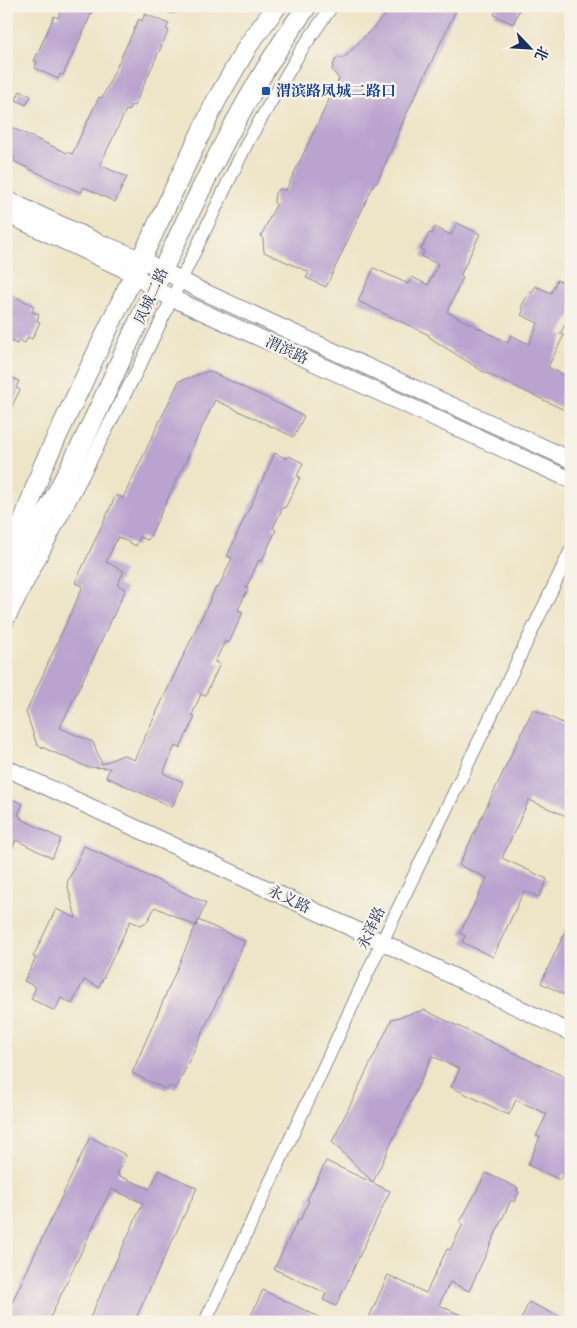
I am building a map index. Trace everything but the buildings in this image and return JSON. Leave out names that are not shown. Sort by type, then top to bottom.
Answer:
[{"type":"main road","name":"凤城二路","points":[[6,558],[22,525],[43,466],[228,78],[249,44],[277,6]]},
{"type":"main road","name":"凤城二路","points":[[6,592],[27,548],[71,467],[162,271],[237,120],[267,68],[307,6]]},
{"type":"street","points":[[6,624],[142,361],[248,141],[300,52],[332,6]]},
{"type":"street","name":"渭滨路","points":[[6,199],[96,241],[138,266],[154,289],[172,298],[571,480]]},
{"type":"street","name":"渭滨路","points":[[6,214],[138,266],[162,271],[181,279],[209,294],[571,460]]},
{"type":"street","name":"永泽路","points":[[204,1322],[382,942],[571,550]]},
{"type":"street","name":"永义路","points":[[6,768],[382,942],[571,1033]]},
{"type":"place","name":"渭滨路凤城二路口","points":[[266,91]]}]
